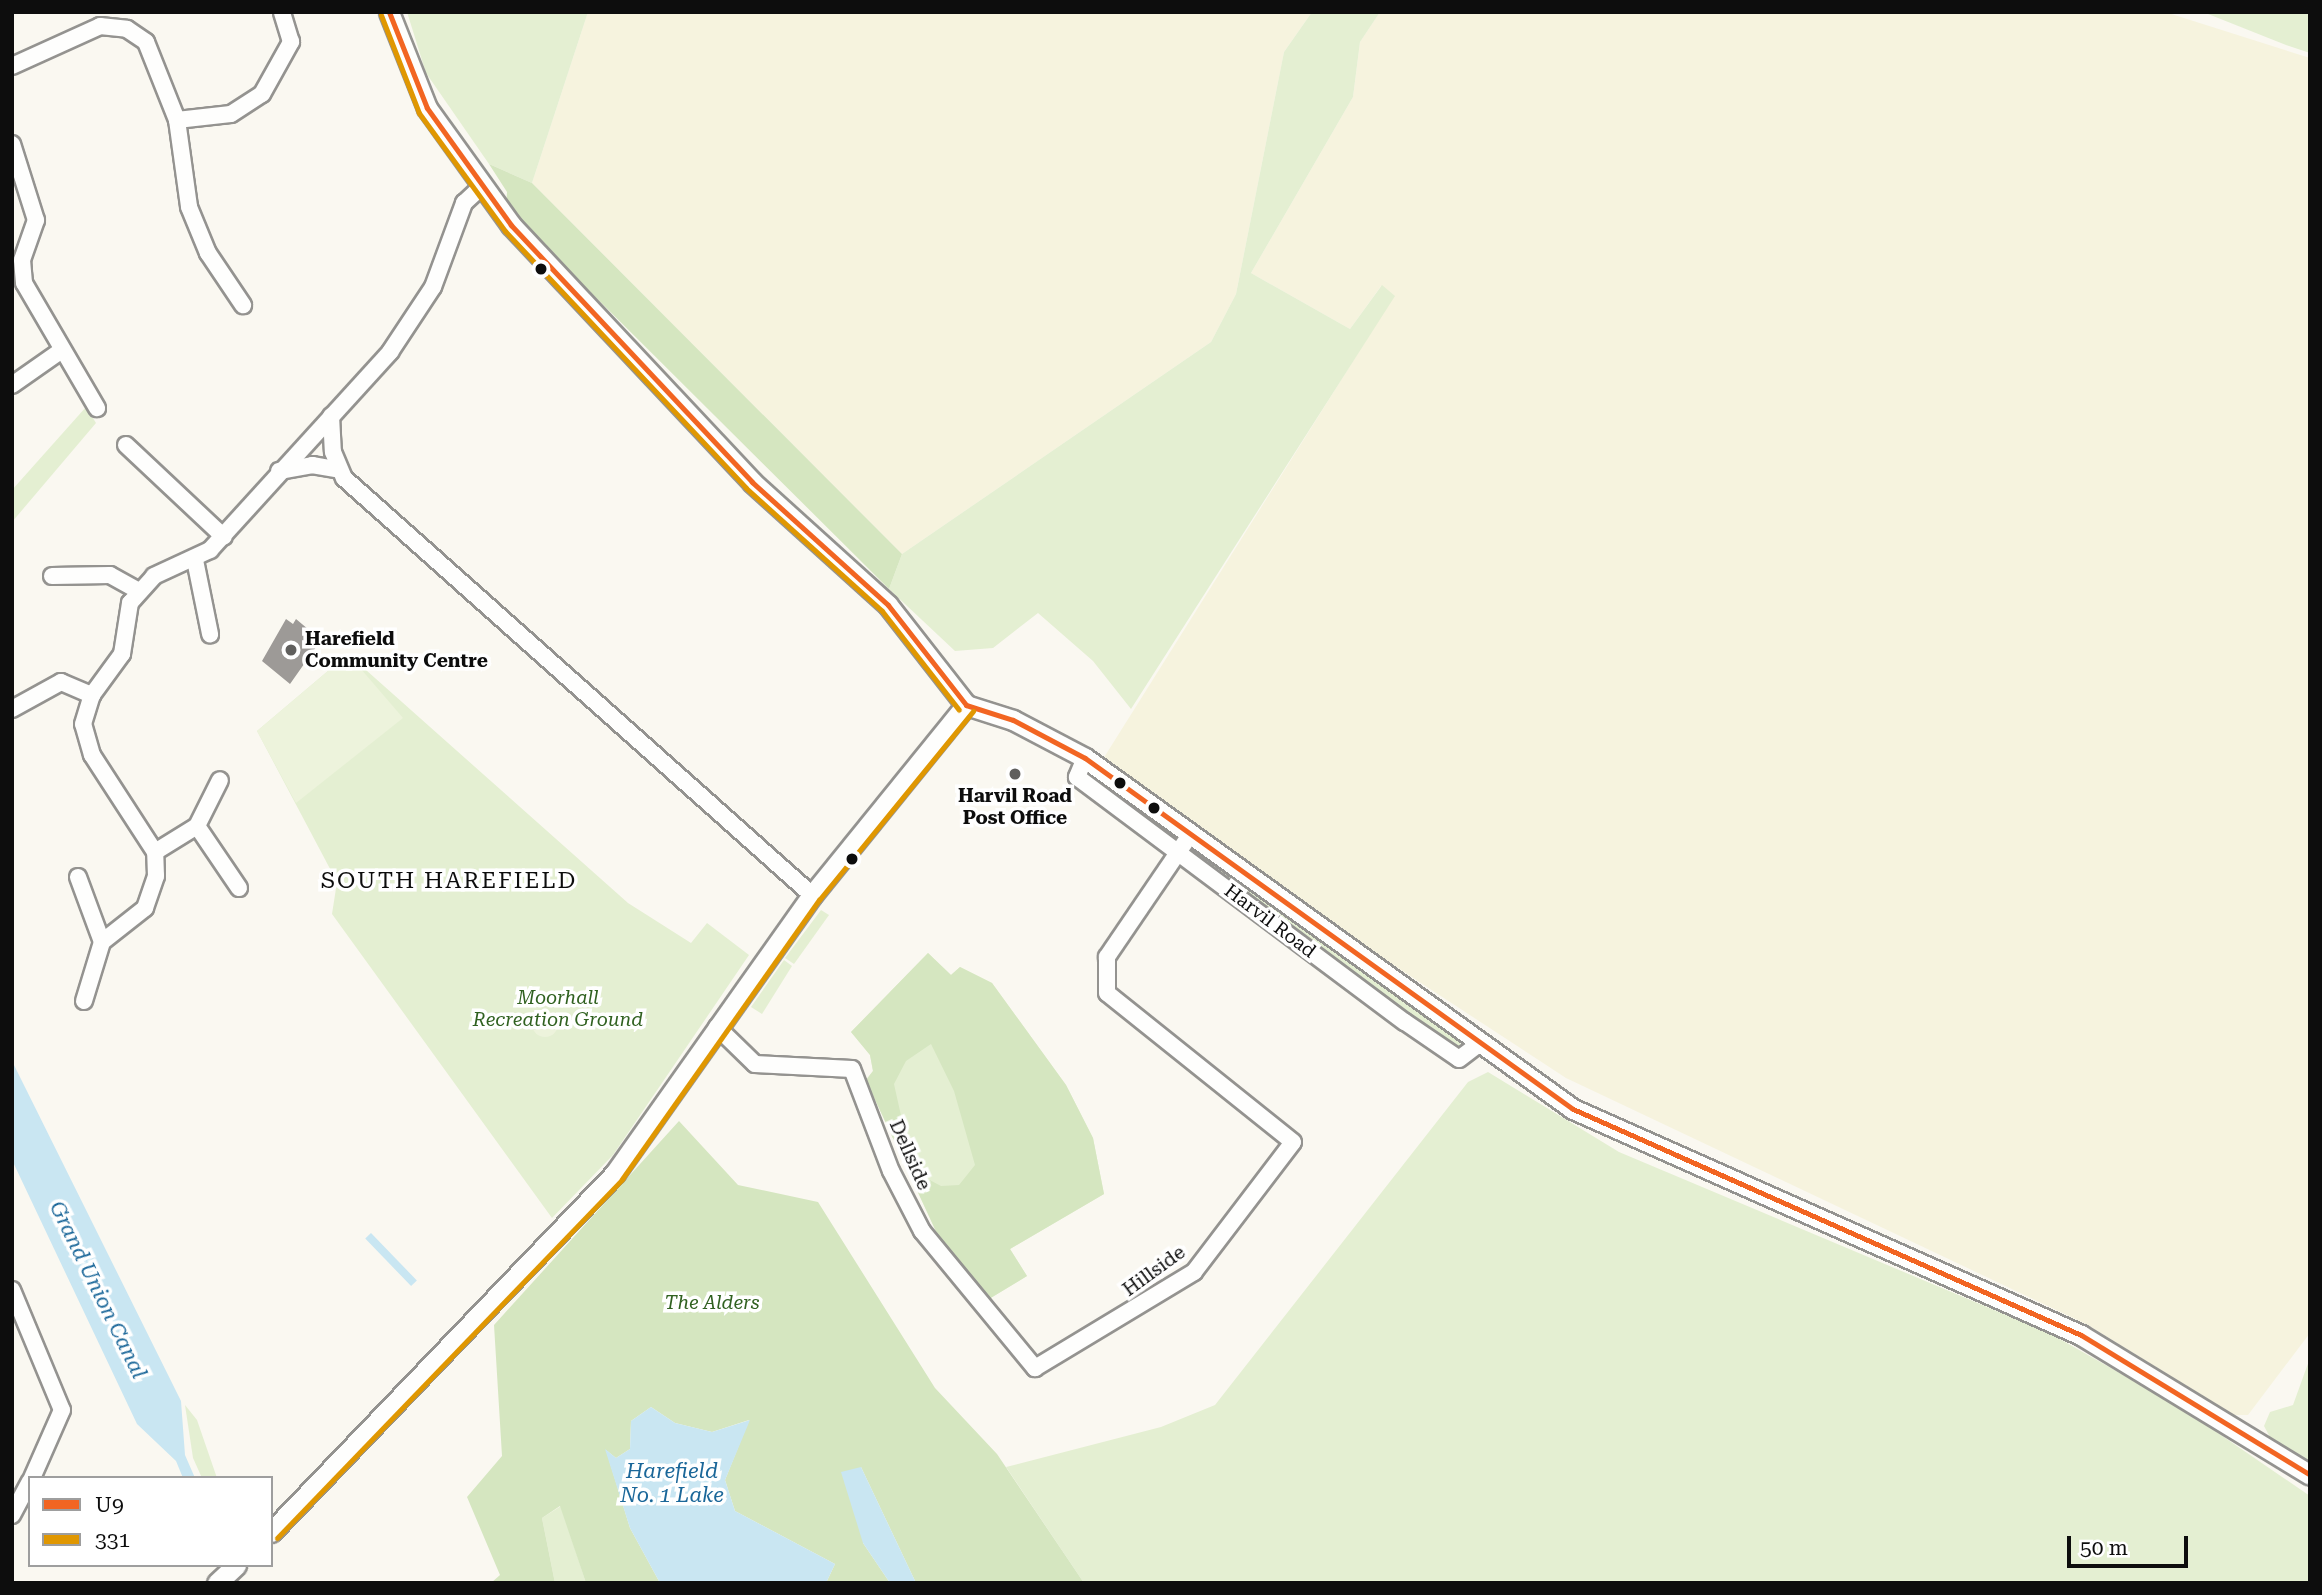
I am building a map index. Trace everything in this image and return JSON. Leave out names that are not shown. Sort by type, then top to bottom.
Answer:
[{"type":"street","points":[[177,120],[231,114],[262,94],[292,42],[282,12]]},
{"type":"street","points":[[273,1530],[587,1205],[812,895],[967,705],[888,605],[752,482],[550,272],[481,187],[427,108],[389,12]]},
{"type":"street","points":[[12,66],[86,29],[127,29],[151,50],[177,120],[189,207],[208,253],[243,305]]},
{"type":"street","points":[[12,144],[36,220],[21,271],[62,350],[97,408]]},
{"type":"street","points":[[84,1001],[102,942],[145,908],[156,876],[155,852],[85,739],[92,695],[122,654],[126,619],[139,590],[154,576],[195,560],[224,537],[279,471],[414,321],[464,203],[481,187]]},
{"type":"street","points":[[12,385],[62,350]]},
{"type":"street","points":[[331,416],[339,470]]},
{"type":"street","points":[[126,445],[224,537]]},
{"type":"street","points":[[279,471],[312,465],[339,470],[812,895]]},
{"type":"street","points":[[195,560],[211,634]]},
{"type":"street","points":[[52,576],[110,575],[139,590]]},
{"type":"street","points":[[12,709],[61,682],[92,695]]},
{"type":"street","name":"Harvil Road","points":[[967,705],[1013,720],[1085,758],[1479,1044],[1573,1109],[1636,1141],[2081,1335],[2310,1475]]},
{"type":"street","name":"Harvil Road","points":[[1085,758],[1077,777],[1453,1056],[1467,1058],[1479,1044]]},
{"type":"street","points":[[155,852],[197,826],[207,816],[220,780]]},
{"type":"street","points":[[197,826],[239,888]]},
{"type":"street","points":[[1179,853],[1191,835]]},
{"type":"street","name":"Hillside","points":[[1035,1368],[1194,1272],[1293,1142],[1276,1121],[1122,1011],[1107,993],[1107,957],[1179,853]]},
{"type":"street","points":[[78,877],[102,942]]},
{"type":"street","name":"Dellside","points":[[717,1027],[754,1064],[852,1069],[891,1171],[922,1231],[1035,1368]]},
{"type":"street","points":[[12,1290],[62,1410],[32,1476]]},
{"type":"street","points":[[12,1515],[28,1485]]},
{"type":"street","points":[[218,1583],[234,1567]]},
{"type":"shaded area","points":[[588,12],[1312,12],[1284,52],[1236,294],[1211,342],[902,554],[532,183]]},
{"type":"shaded area","points":[[1380,12],[2165,12],[2310,58],[2310,1333],[2248,1415],[2234,1415],[2088,1325],[1566,1078],[1363,945],[1103,759],[1394,296],[1381,286],[1350,329],[1251,273],[1353,97],[1360,42]]},
{"type":"green space","points":[[407,12],[588,12],[532,183],[489,164],[426,73]]},
{"type":"green space","points":[[1312,12],[1380,12],[1360,42],[1353,97],[1251,273],[1350,329],[1382,285],[1395,296],[1131,709],[1093,661],[1038,613],[993,648],[955,651],[889,589],[902,554],[1211,342],[1236,294],[1284,52]]},
{"type":"green space","points":[[2203,12],[2310,12],[2310,53],[2286,45]]},
{"type":"green space","points":[[489,164],[532,183],[902,554],[889,589],[506,208],[507,192]]},
{"type":"green space","points":[[86,407],[96,423],[12,522],[12,490]]},
{"type":"green space","name":"Moorhall Recreation Ground","points":[[348,654],[628,903],[691,943],[707,923],[749,955],[613,1155],[552,1218],[332,914],[337,882],[257,731]]},
{"type":"green space","points":[[348,654],[403,718],[296,803],[257,731]]},
{"type":"green space","points":[[1196,851],[1460,1042],[1461,1047],[1455,1050],[1193,855]]},
{"type":"green space","points":[[821,910],[829,915],[794,964],[785,958]]},
{"type":"green space","points":[[928,953],[951,975],[960,967],[992,983],[1066,1085],[1093,1138],[1104,1194],[1010,1249],[1027,1276],[989,1299],[940,1240],[866,1080],[873,1071],[870,1055],[851,1032]]},
{"type":"green space","points":[[928,953],[951,975],[960,967],[992,983],[1066,1085],[1093,1138],[1104,1194],[1010,1249],[1027,1276],[989,1299],[940,1240],[866,1080],[873,1071],[870,1055],[851,1032]],"holes":[[[931,1044],[954,1091],[975,1165],[959,1185],[941,1186],[924,1177],[908,1147],[894,1084],[906,1061]]]},
{"type":"green space","points":[[784,960],[792,966],[762,1014],[751,1007]]},
{"type":"green space","points":[[545,1011],[554,1015],[558,1024],[554,1033],[545,1037],[536,1033],[532,1024],[536,1015]]},
{"type":"green space","points":[[1488,1072],[1619,1152],[2051,1334],[2183,1409],[2310,1496],[2310,1583],[1084,1583],[1006,1467],[1161,1427],[1215,1405],[1468,1082]]},
{"type":"green space","name":"The Alders","points":[[679,1121],[738,1185],[818,1202],[935,1388],[997,1454],[1084,1583],[916,1583],[861,1467],[863,1543],[890,1583],[826,1583],[835,1564],[735,1511],[725,1480],[749,1420],[712,1432],[675,1423],[651,1407],[631,1421],[630,1449],[616,1458],[606,1450],[630,1528],[660,1583],[586,1583],[560,1506],[542,1518],[555,1583],[491,1583],[500,1575],[467,1497],[502,1456],[494,1325]]},
{"type":"green space","points":[[2310,1358],[2310,1465],[2271,1439],[2264,1426],[2270,1412],[2293,1405]]},
{"type":"green space","points":[[185,1405],[197,1420],[216,1476],[201,1476],[193,1458]]},
{"type":"green space","points":[[561,1506],[586,1583],[555,1583],[542,1518]]},
{"type":"water","name":"Grand Union Canal","points":[[12,1061],[181,1401],[185,1455],[194,1476],[182,1476],[176,1461],[137,1424],[12,1160]]},
{"type":"water","points":[[371,1233],[417,1280],[411,1286],[365,1239]]},
{"type":"water","name":"Harefield No. 1 Lake","points":[[651,1407],[675,1423],[712,1432],[750,1420],[725,1480],[735,1511],[835,1564],[826,1583],[660,1583],[630,1528],[605,1449],[616,1458],[630,1449],[631,1421]]},
{"type":"water","points":[[861,1467],[916,1583],[890,1583],[863,1543],[841,1472]]},
{"type":"building","name":"Harefield Community Centre","points":[[286,619],[293,624],[296,619],[321,640],[290,684],[262,661]]},
{"type":"transit line","name":"U9","points":[[389,12],[427,108],[511,225],[752,482],[888,605],[966,705],[1013,720],[1085,758],[1573,1109],[2081,1335],[2310,1475]]},
{"type":"transit line","name":"331","points":[[381,15],[419,113],[505,231],[746,488],[882,611],[959,710]]},
{"type":"transit line","name":"331","points":[[277,1538],[622,1179],[819,900],[973,711]]},
{"type":"place","name":"Harefield Community Centre","points":[[291,650]]},
{"type":"place","name":"Harvil Road Post Office","points":[[1015,774]]},
{"type":"district","name":"SOUTH HAREFIELD","points":[[449,881]]}]
